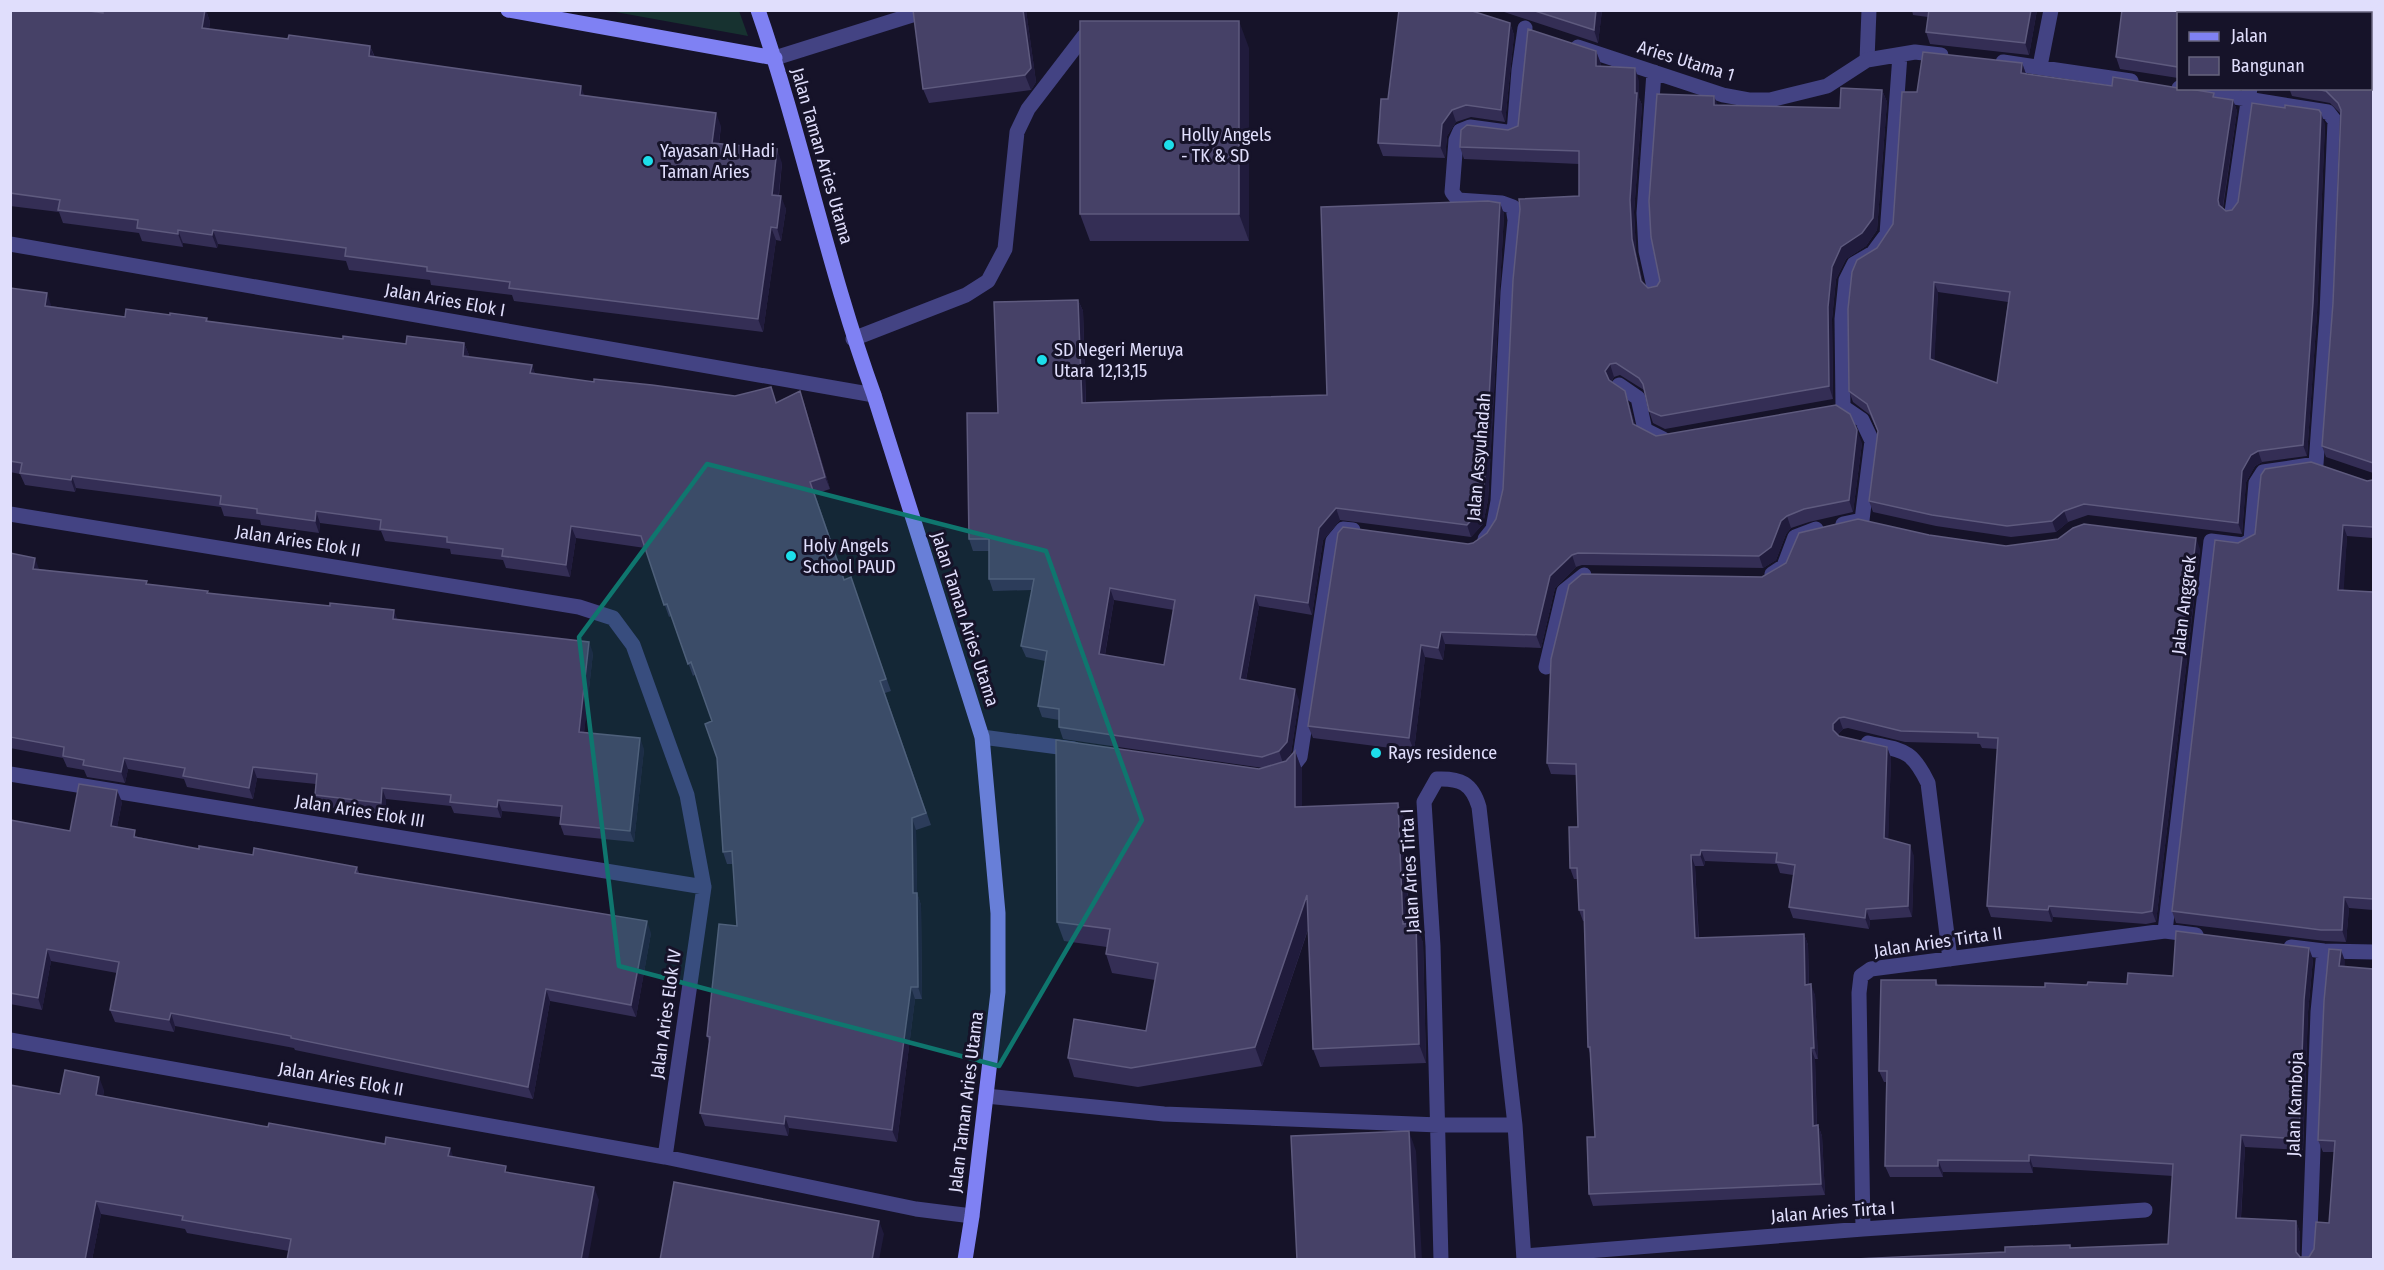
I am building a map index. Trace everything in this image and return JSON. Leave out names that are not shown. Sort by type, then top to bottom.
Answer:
[{"type":"street","points":[[508,10],[775,57],[928,10]]},
{"type":"street","name":"Jalan Taman Aries Utama","points":[[758,10],[775,57],[853,339],[874,395],[982,737],[998,913],[998,992],[972,1216],[964,1260]]},
{"type":"street","points":[[1867,60],[1869,10]]},
{"type":"street","points":[[2040,66],[2051,10]]},
{"type":"street","name":"Jalan Assyuhadah","points":[[1473,547],[1481,543],[1493,529],[1498,501],[1508,292],[1515,220],[1513,207],[1502,203],[1458,200],[1452,192],[1456,140],[1460,131],[1470,127],[1514,133],[1525,29]]},
{"type":"street","points":[[853,339],[966,295],[988,281],[1005,249],[1017,132],[1028,109],[1084,36]]},
{"type":"street","name":"Aries Utama 1","points":[[1568,43],[1724,95],[1750,100],[1770,100],[1827,86],[1867,60],[1915,52],[1953,56]]},
{"type":"street","points":[[1755,578],[1766,578],[1785,566],[1795,537],[1811,531],[1867,521],[1872,441],[1863,420],[1837,408],[1842,319],[1846,280],[1854,264],[1873,253],[1887,234],[1900,55]]},
{"type":"street","points":[[1985,60],[2040,66],[2144,83]]},
{"type":"street","points":[[1654,72],[1644,213],[1646,251],[1655,291]]},
{"type":"street","points":[[2200,90],[2249,94],[2232,212]]},
{"type":"street","name":"Jalan Anggrek","points":[[2165,931],[2205,541],[2243,545],[2251,540],[2256,483],[2263,472],[2321,466],[2334,121],[2328,112],[2249,94]]},
{"type":"street","name":"Jalan Aries Elok I","points":[[10,244],[874,395]]},
{"type":"street","points":[[1619,385],[1638,398],[1646,430],[1664,439],[1676,437]]},
{"type":"street","name":"Jalan Aries Elok II","points":[[10,514],[579,607]]},
{"type":"street","points":[[1267,778],[1289,771],[1300,757],[1334,541],[1343,528],[1366,532]]},
{"type":"street","points":[[1546,667],[1564,591],[1582,575],[1594,575]]},
{"type":"street","name":"Jalan Aries Elok IV","points":[[579,607],[613,618],[633,645],[687,795],[704,887],[665,1157]]},
{"type":"street","points":[[982,737],[1084,751]]},
{"type":"street","points":[[1857,741],[1902,751],[1917,762],[1928,783],[1950,959]]},
{"type":"street","name":"Jalan Aries Elok III","points":[[10,774],[704,887]]},
{"type":"street","name":"Jalan Aries Tirta I","points":[[1439,1125],[1433,946],[1424,802],[1430,787],[1437,779],[1454,778],[1468,786],[1475,795],[1479,807],[1515,1125]]},
{"type":"street","points":[[2165,931],[2211,937]]},
{"type":"street","name":"Jalan Aries Tirta II","points":[[1863,1228],[1859,993],[1861,976],[1871,969],[2165,931]]},
{"type":"street","points":[[2279,945],[2324,951],[2373,952]]},
{"type":"street","name":"Jalan Kamboja","points":[[2309,1260],[2318,1012],[2324,951]]},
{"type":"street","name":"Jalan Aries Elok II","points":[[10,1040],[665,1157]]},
{"type":"street","points":[[986,1096],[1164,1114],[1439,1125],[1515,1125],[1524,1258]]},
{"type":"street","points":[[1439,1125],[1441,1260]]},
{"type":"street","points":[[665,1157],[916,1209],[972,1216]]},
{"type":"street","name":"Jalan Aries Tirta I","points":[[1524,1258],[1863,1228],[2145,1210]]},
{"type":"highlighted area","points":[[707,464],[1046,551],[1142,820],[999,1066],[619,966],[579,637]]},
{"type":"green space","points":[[610,11],[739,11],[748,36]]},
{"type":"building","points":[[10,10],[82,10],[103,13],[103,10],[205,10],[202,28],[288,39],[289,35],[370,46],[369,56],[581,86],[580,95],[716,113],[712,143],[777,149],[772,195],[781,196],[777,228],[771,227],[758,319],[509,288],[510,282],[427,271],[427,267],[345,256],[346,248],[213,230],[212,235],[178,230],[178,234],[137,228],[138,220],[58,210],[60,200],[10,193]]},
{"type":"building","points":[[913,10],[1023,10],[1031,68],[1025,75],[923,89]]},
{"type":"building","points":[[1399,10],[1469,10],[1510,23],[1501,110],[1466,105],[1452,110],[1442,124],[1440,146],[1378,143],[1381,99],[1388,99]]},
{"type":"building","points":[[1532,10],[1596,10],[1594,30]]},
{"type":"building","points":[[1929,10],[2031,10],[2025,43],[1926,32]]},
{"type":"building","points":[[2122,10],[2225,10],[2225,12],[2177,12],[2177,67],[2116,57]]},
{"type":"building","points":[[2319,10],[2373,10],[2373,463],[2322,446],[2333,303],[2341,110],[2338,103],[2326,91],[2321,90],[2372,90],[2372,12],[2318,12]]},
{"type":"building","name":"Holly Angels - TK & SD","points":[[1080,21],[1239,21],[1239,214],[1080,214]]},
{"type":"building","points":[[1528,29],[1596,51],[1596,66],[1635,68],[1635,93],[1637,93],[1630,200],[1632,239],[1641,281],[1648,288],[1657,286],[1660,281],[1651,237],[1649,201],[1657,94],[1714,96],[1714,105],[1840,108],[1841,88],[1882,90],[1873,218],[1862,233],[1841,247],[1832,267],[1828,307],[1829,386],[1661,416],[1649,411],[1643,384],[1639,378],[1616,363],[1610,364],[1605,371],[1609,380],[1625,391],[1633,424],[1656,436],[1836,405],[1850,414],[1857,430],[1849,500],[1804,509],[1787,516],[1781,521],[1771,547],[1759,556],[1578,553],[1572,555],[1550,576],[1536,635],[1441,632],[1438,648],[1421,645],[1409,738],[1308,726],[1338,533],[1343,527],[1468,544],[1487,533],[1496,519],[1503,489],[1519,199],[1579,196],[1579,151],[1460,147],[1461,130],[1467,125],[1508,130],[1518,126]]},
{"type":"building","points":[[1923,52],[2022,63],[2021,73],[2112,86],[2113,77],[2177,88],[2177,90],[2214,93],[2213,97],[2233,100],[2218,200],[2219,205],[2226,211],[2232,210],[2238,202],[2252,103],[2319,110],[2321,113],[2313,303],[2303,445],[2258,451],[2251,455],[2242,471],[2238,523],[2084,504],[2064,511],[2052,521],[2007,526],[1932,515],[1869,501],[1878,431],[1867,404],[1849,391],[1848,309],[1852,272],[1857,260],[1877,248],[1893,224],[1902,92],[1917,92]],"holes":[[[1934,282],[2010,292],[1997,383],[1930,359]]]},
{"type":"building","points":[[1488,201],[1500,203],[1484,488],[1478,513],[1467,525],[1336,508],[1319,528],[1308,603],[1255,595],[1240,679],[1295,689],[1287,742],[1279,751],[1262,757],[1059,727],[1059,709],[1038,706],[1047,651],[1021,646],[1034,579],[989,579],[989,539],[969,539],[967,413],[998,413],[994,302],[1078,300],[1082,403],[1327,395],[1321,207]],"holes":[[[1110,588],[1175,600],[1164,665],[1099,654]]]},
{"type":"building","points":[[10,288],[47,293],[45,306],[125,317],[126,309],[207,318],[206,321],[343,339],[343,336],[406,344],[407,336],[464,343],[463,356],[532,365],[530,373],[594,382],[594,379],[735,396],[771,387],[776,403],[800,391],[825,477],[810,482],[844,580],[851,577],[886,679],[880,681],[926,813],[912,818],[913,893],[917,893],[918,987],[911,987],[892,1130],[785,1116],[784,1124],[700,1113],[710,1037],[707,1036],[719,924],[737,926],[732,851],[723,852],[717,758],[705,724],[712,721],[691,662],[688,664],[667,604],[664,605],[641,536],[571,526],[566,565],[502,556],[503,549],[447,542],[447,537],[380,529],[381,520],[316,511],[315,521],[257,513],[257,509],[220,504],[221,496],[72,476],[71,480],[20,473],[22,463],[10,461]]},
{"type":"building","points":[[2311,462],[2367,481],[2373,480],[2373,527],[2343,525],[2338,590],[2373,592],[2373,899],[2344,897],[2342,930],[2321,930],[2172,911],[2215,540],[2238,543],[2255,534],[2261,475],[2265,469]]},
{"type":"building","points":[[1858,519],[1929,535],[2006,546],[2058,539],[2073,528],[2084,524],[2196,538],[2152,911],[2142,913],[2049,906],[2048,910],[1987,906],[1998,738],[1978,737],[1978,733],[1901,731],[1844,717],[1839,718],[1833,724],[1833,730],[1839,736],[1887,747],[1884,838],[1910,845],[1908,906],[1866,909],[1865,918],[1789,907],[1795,865],[1776,862],[1777,853],[1701,850],[1700,855],[1691,855],[1695,938],[1804,934],[1805,985],[1811,984],[1814,1048],[1811,1048],[1813,1126],[1818,1125],[1821,1184],[1589,1194],[1587,1137],[1595,1137],[1590,1047],[1588,1047],[1584,910],[1579,910],[1577,868],[1570,868],[1569,827],[1578,827],[1576,764],[1547,763],[1551,659],[1569,585],[1582,574],[1762,577],[1786,563],[1799,533]]},
{"type":"building","points":[[10,553],[35,558],[33,569],[147,581],[146,584],[208,591],[207,593],[330,606],[330,603],[394,610],[393,619],[589,642],[579,732],[640,738],[630,831],[560,824],[562,806],[498,800],[497,807],[450,802],[451,795],[382,788],[381,803],[315,795],[317,774],[253,767],[249,788],[183,776],[185,768],[124,758],[121,772],[83,765],[84,760],[63,756],[64,747],[10,737]]},
{"type":"building","points":[[1056,740],[1259,769],[1286,761],[1295,751],[1295,807],[1398,803],[1403,924],[1416,923],[1419,1044],[1313,1049],[1307,895],[1255,1047],[1131,1068],[1068,1058],[1074,1019],[1146,1031],[1158,963],[1106,954],[1110,929],[1057,922]]},
{"type":"building","points":[[79,784],[117,790],[111,826],[135,830],[134,837],[199,849],[199,846],[253,855],[254,848],[357,867],[355,873],[647,921],[631,1005],[546,989],[528,1087],[291,1038],[291,1036],[171,1013],[169,1020],[110,1010],[119,962],[47,949],[38,998],[10,993],[10,820],[70,831]]},
{"type":"building","points":[[2176,931],[2309,948],[2304,1000],[2299,1139],[2241,1135],[2236,1218],[2296,1221],[2296,1252],[2300,1257],[2309,1257],[2314,1249],[2316,1222],[2329,1223],[2335,1141],[2318,1140],[2324,1001],[2329,949],[2341,950],[2339,966],[2373,969],[2373,1260],[1834,1260],[2005,1252],[2005,1247],[2070,1245],[2070,1248],[2168,1244],[2173,1164],[2029,1155],[2029,1161],[1938,1160],[1938,1166],[1885,1166],[1887,1071],[1879,1071],[1881,980],[1936,980],[1936,985],[2045,987],[2045,983],[2127,984],[2128,973],[2173,976]]},
{"type":"building","points":[[65,1070],[99,1077],[96,1095],[268,1127],[269,1123],[385,1144],[386,1137],[450,1148],[448,1156],[506,1166],[505,1172],[594,1187],[581,1260],[287,1260],[291,1239],[182,1220],[183,1216],[96,1201],[85,1260],[10,1260],[10,1085],[60,1094]]},
{"type":"building","points":[[1409,1131],[1415,1260],[1297,1260],[1291,1136]]},
{"type":"building","points":[[674,1182],[879,1221],[872,1260],[660,1260]]},
{"type":"place","name":"Holly Angels - TK & SD","points":[[1169,145]]},
{"type":"place","name":"Yayasan Al Hadi Taman Aries","points":[[648,161]]},
{"type":"place","name":"SD Negeri Meruya Utara 12,13,15","points":[[1042,360]]},
{"type":"place","name":"Holy Angels School PAUD","points":[[791,556]]},
{"type":"place","name":"Rays residence","points":[[1376,753]]}]
